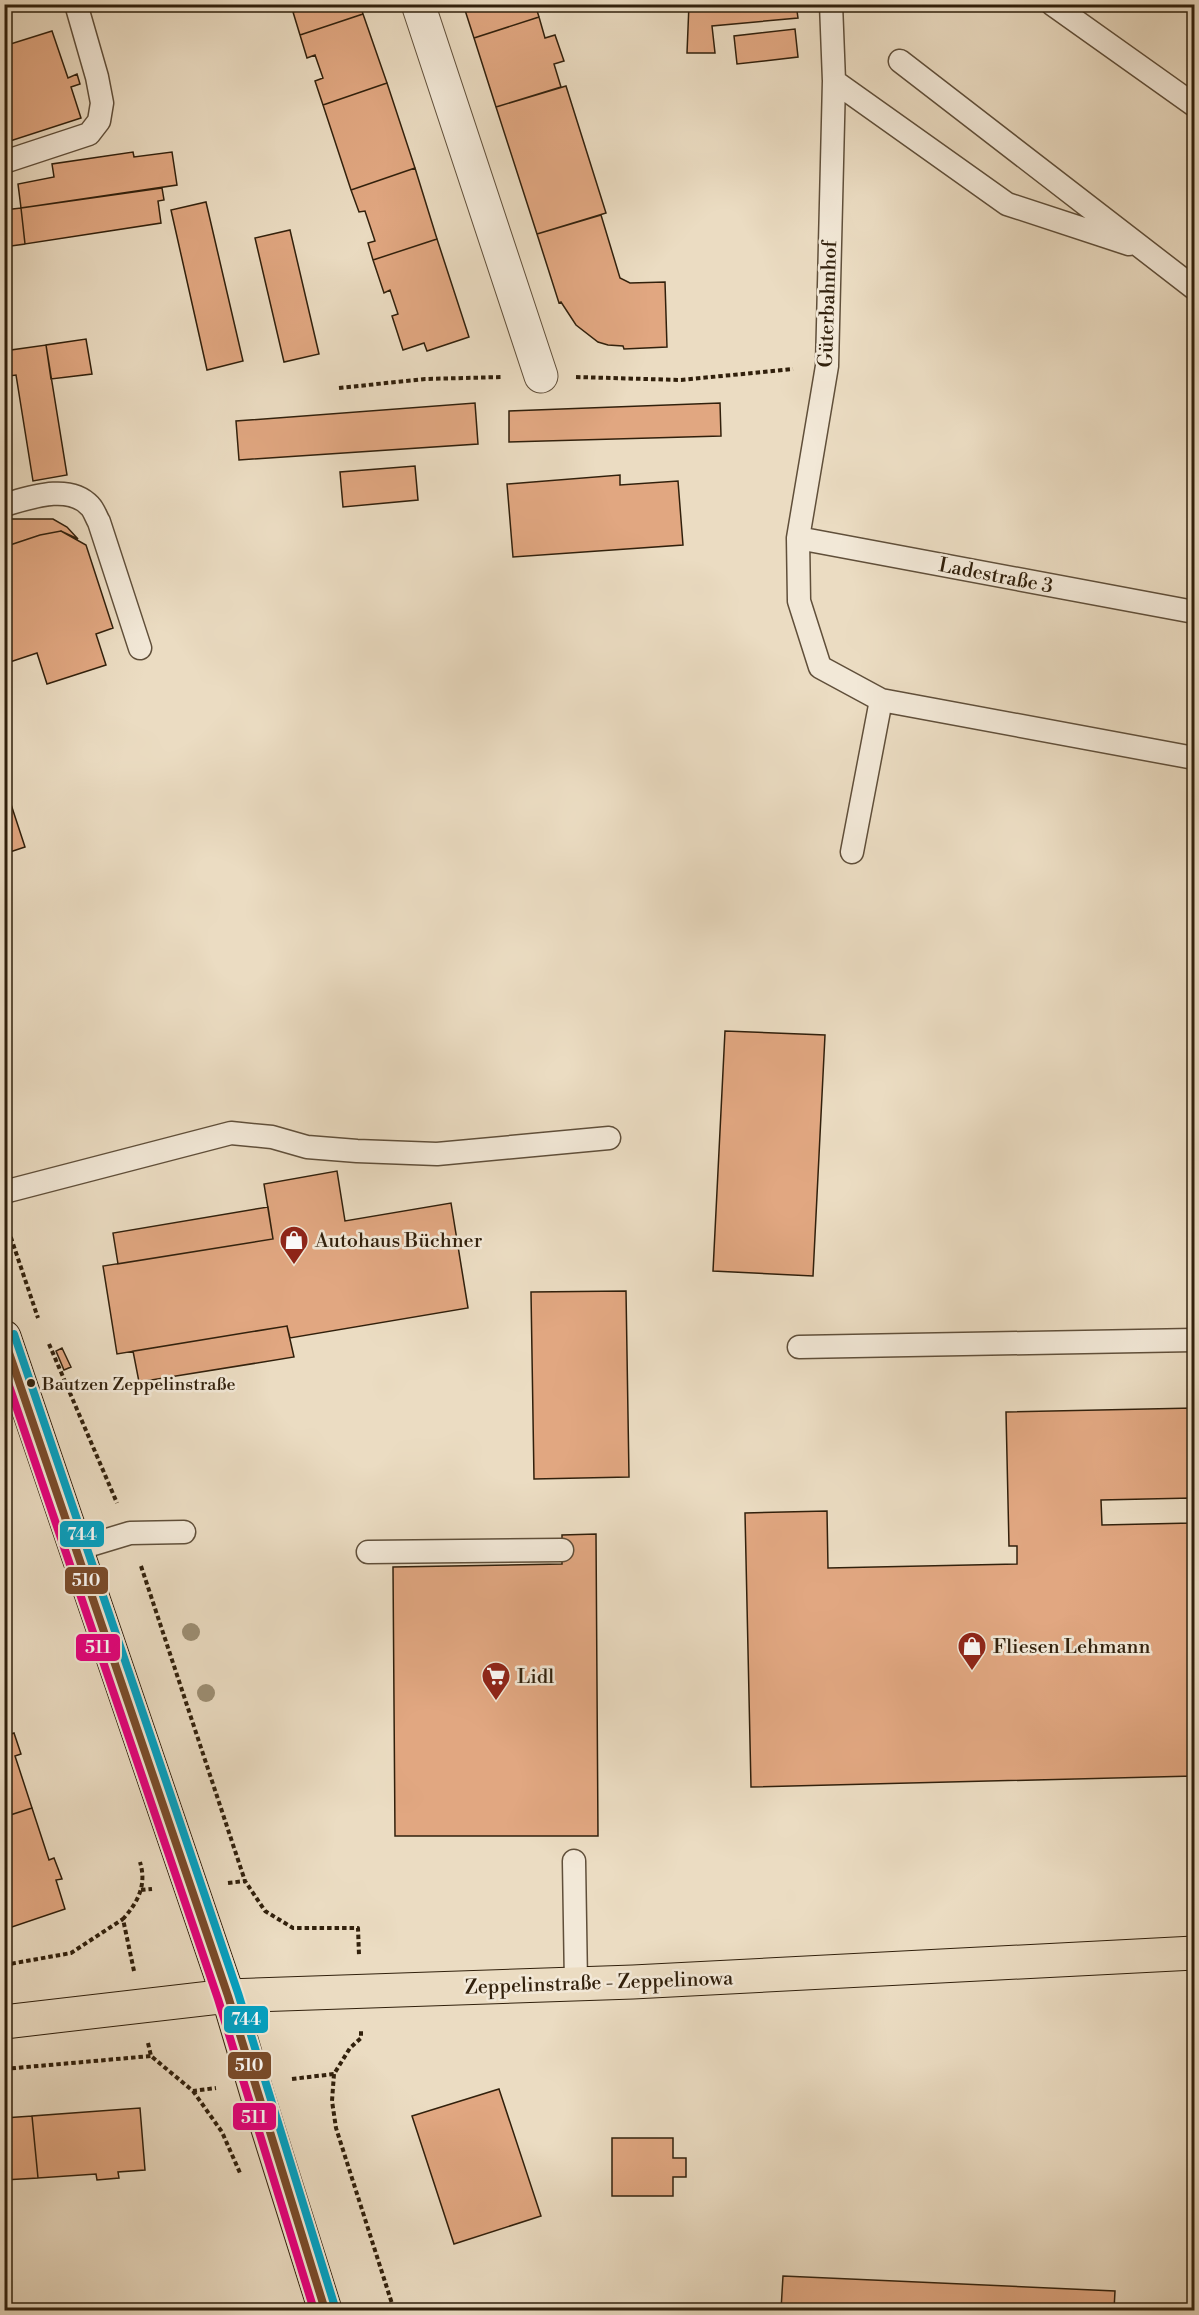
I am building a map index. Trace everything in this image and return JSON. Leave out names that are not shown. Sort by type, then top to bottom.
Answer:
[{"type":"main road","points":[[418,4],[541,376]]},
{"type":"main road","points":[[4,1337],[228,1996],[256,2094],[325,2310]]},
{"type":"main road","name":"Zeppelinstraße - Zeppelinowa","points":[[4,2022],[228,1996],[576,1984],[1194,1953]]},
{"type":"lane","points":[[4,162],[89,134],[99,121],[102,103],[97,77],[76,4]]},
{"type":"lane","name":"Güterbahnhof","points":[[831,4],[834,81],[827,366],[798,538],[799,601],[820,667],[881,700],[1194,758]]},
{"type":"lane","points":[[1052,4],[1194,105]]},
{"type":"lane","points":[[900,61],[1194,288]]},
{"type":"lane","points":[[834,81],[1007,204],[1144,249]]},
{"type":"lane","points":[[4,505],[56,494],[77,496],[90,506],[99,522],[140,648]]},
{"type":"lane","name":"Ladestraße 3","points":[[798,538],[1194,612]]},
{"type":"lane","points":[[852,852],[881,700]]},
{"type":"lane","points":[[4,1191],[231,1133],[272,1137],[306,1147],[437,1154],[609,1138]]},
{"type":"lane","points":[[799,1347],[1194,1340]]},
{"type":"lane","points":[[77,1549],[130,1533],[184,1532]]},
{"type":"lane","points":[[368,1552],[562,1550]]},
{"type":"lane","points":[[574,1861],[576,1984]]},
{"type":"path","points":[[339,388],[425,379],[541,376],[681,380],[827,366]]},
{"type":"path","points":[[4,1965],[71,1953],[123,1919]]},
{"type":"path","points":[[4,2069],[151,2056]]},
{"type":"path","points":[[334,2074],[332,2102],[336,2128],[394,2310]]},
{"type":"path","points":[[193,2091],[222,2132],[242,2178]]},
{"type":"building","points":[[298,4],[360,4],[363,14],[300,35],[293,12],[300,10]]},
{"type":"building","points":[[463,4],[535,4],[539,17],[474,38]]},
{"type":"building","points":[[689,4],[796,4],[798,18],[712,26],[715,53],[687,53]]},
{"type":"building","points":[[363,14],[387,83],[323,105],[315,81],[323,78],[315,55],[307,58],[300,35]]},
{"type":"building","points":[[539,17],[545,38],[555,35],[564,61],[554,64],[561,87],[496,107],[474,38]]},
{"type":"building","points":[[795,29],[798,57],[737,64],[734,36]]},
{"type":"building","points":[[52,31],[68,78],[77,74],[80,84],[71,87],[81,118],[4,143],[4,46]]},
{"type":"building","points":[[387,83],[415,168],[351,190],[323,105]]},
{"type":"building","points":[[566,86],[606,213],[537,234],[496,107]]},
{"type":"building","points":[[133,152],[134,157],[172,152],[177,185],[21,208],[18,184],[54,177],[52,164]]},
{"type":"building","points":[[415,168],[437,239],[373,260],[368,243],[375,241],[365,211],[359,212],[351,190]]},
{"type":"building","points":[[162,188],[164,200],[158,201],[161,223],[25,244],[21,208]]},
{"type":"building","points":[[206,202],[243,361],[207,370],[171,210]]},
{"type":"building","points":[[21,208],[25,244],[4,247],[4,210]]},
{"type":"building","points":[[601,215],[620,278],[630,283],[665,282],[667,347],[624,349],[623,346],[598,342],[576,325],[561,302],[559,303],[537,234]]},
{"type":"building","points":[[290,230],[319,354],[284,362],[255,238]]},
{"type":"building","points":[[437,239],[469,337],[427,351],[424,343],[403,350],[392,316],[398,314],[390,290],[384,293],[373,260]]},
{"type":"building","points":[[86,339],[92,374],[51,379],[46,345]]},
{"type":"building","points":[[46,345],[67,475],[33,481],[16,375],[9,376],[4,351]]},
{"type":"building","points":[[475,403],[478,444],[239,460],[236,421]]},
{"type":"building","points":[[720,403],[721,436],[509,442],[509,411]]},
{"type":"building","points":[[415,466],[418,500],[343,507],[340,472]]},
{"type":"building","points":[[620,475],[620,485],[678,481],[683,545],[513,557],[507,484]]},
{"type":"building","points":[[4,519],[53,519],[67,527],[78,539],[61,531],[40,535],[4,547]]},
{"type":"building","points":[[61,531],[86,545],[113,628],[96,634],[106,665],[47,684],[37,653],[4,664],[4,547],[40,535]]},
{"type":"building","points":[[4,783],[25,847],[4,854]]},
{"type":"building","points":[[725,1031],[825,1035],[813,1276],[713,1271]]},
{"type":"building","points":[[337,1171],[345,1221],[451,1203],[468,1308],[290,1338],[287,1326],[117,1354],[103,1266],[273,1239],[264,1184]]},
{"type":"building","points":[[268,1207],[273,1239],[118,1264],[113,1233]]},
{"type":"building","points":[[626,1291],[629,1477],[534,1479],[531,1292]]},
{"type":"building","points":[[287,1326],[294,1357],[139,1382],[133,1351]]},
{"type":"building","points":[[62,1348],[71,1367],[64,1370],[56,1351]]},
{"type":"building","name":"Fliesen Lehmann","points":[[1194,1408],[1194,1776],[751,1787],[745,1513],[827,1511],[828,1568],[1017,1564],[1017,1546],[1009,1546],[1006,1412]],"holes":[[[1192,1498],[1192,1523],[1102,1525],[1101,1500]]]},
{"type":"building","name":"Lidl","points":[[596,1534],[598,1836],[395,1836],[393,1567],[562,1564],[562,1535]]},
{"type":"building","points":[[4,1724],[8,1735],[14,1733],[21,1754],[15,1756],[32,1808],[4,1817]]},
{"type":"building","points":[[32,1808],[49,1860],[54,1858],[62,1879],[56,1880],[65,1909],[6,1929],[4,1817]]},
{"type":"building","points":[[499,2089],[541,2216],[454,2244],[412,2116]]},
{"type":"building","points":[[140,2108],[145,2170],[118,2172],[119,2178],[97,2180],[96,2174],[38,2178],[32,2116]]},
{"type":"building","points":[[32,2116],[38,2178],[4,2180],[4,2118]]},
{"type":"building","points":[[612,2138],[673,2138],[673,2158],[686,2158],[686,2177],[673,2177],[673,2196],[612,2196]]},
{"type":"building","points":[[783,2276],[1115,2291],[1114,2310],[781,2310]]},
{"type":"transit line","name":"744","points":[[14,1334],[238,1993],[335,2307]]},
{"type":"transit line","name":"510","points":[[4,1338],[228,1996],[325,2310]]},
{"type":"transit line","name":"511","points":[[4,1371],[218,1999],[314,2310]]},
{"type":"place","name":"Autohaus Büchner","points":[[294,1266]]},
{"type":"place","name":"Bautzen Zeppelinstraße","points":[[31,1383]]},
{"type":"place","name":"Fliesen Lehmann","points":[[972,1672]]},
{"type":"place","name":"Lidl","points":[[496,1702]]}]
